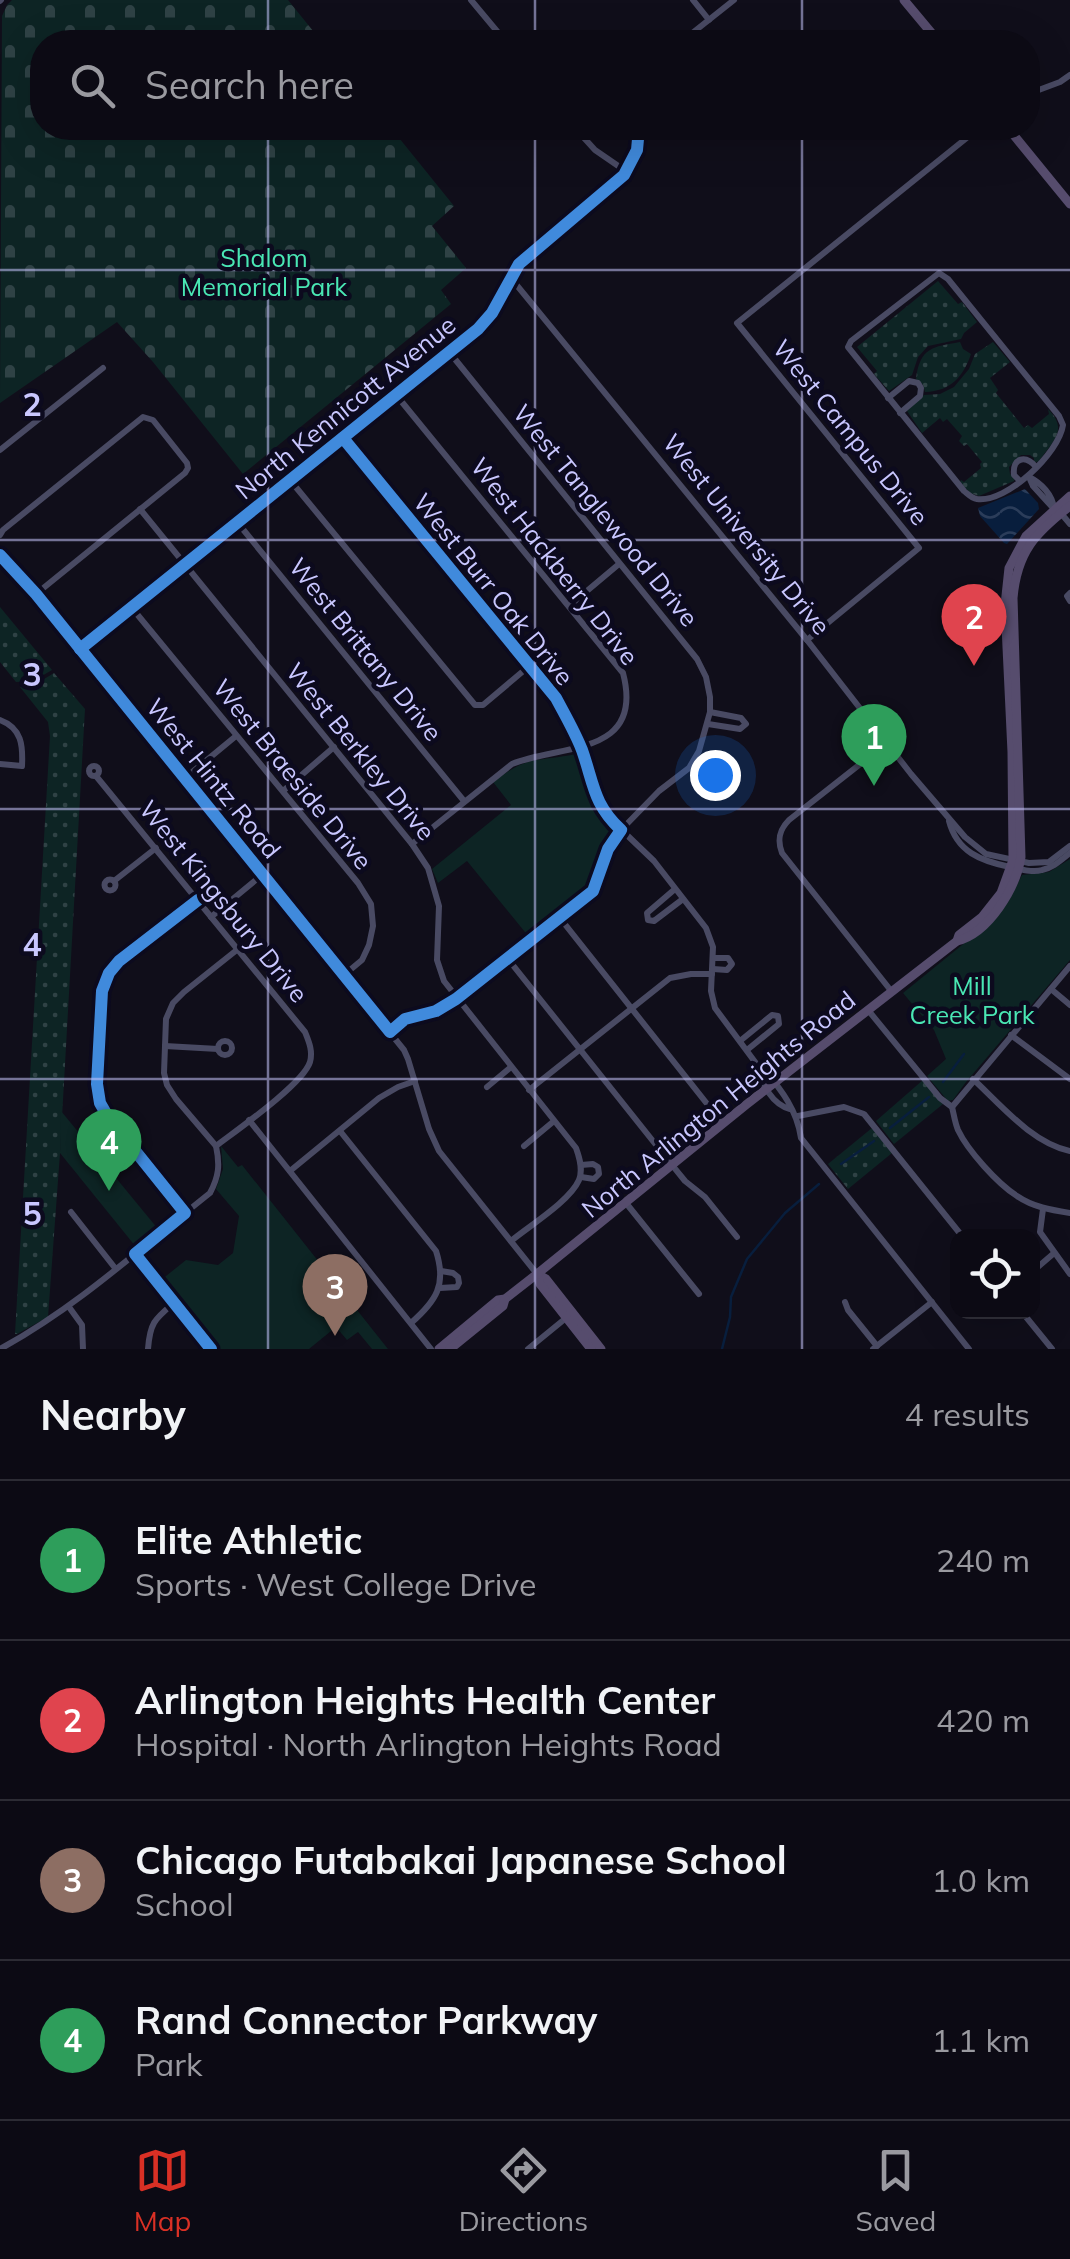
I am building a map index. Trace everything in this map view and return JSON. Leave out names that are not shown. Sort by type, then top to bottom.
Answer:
[{"type":"main road","points":[[904,0],[929,30]]},
{"type":"main road","points":[[1018,140],[1070,203]]},
{"type":"main road","points":[[1016,864],[1006,584],[1022,540],[1062,509],[1070,496]]},
{"type":"main road","name":"North Arlington Heights Road","points":[[450,1349],[722,1124],[956,942],[996,899],[1016,864]]},
{"type":"main road","points":[[536,1274],[591,1349]]},
{"type":"main road","points":[[536,1274],[546,1279],[601,1349]]},
{"type":"main road","name":"North Arlington Heights Road","points":[[435,1349],[498,1300],[506,1299]]},
{"type":"street","points":[[471,0],[496,30]]},
{"type":"street","points":[[693,0],[710,20]]},
{"type":"street","points":[[697,30],[734,0]]},
{"type":"street","points":[[1040,90],[1070,75]]},
{"type":"street","points":[[586,140],[627,172],[638,140]]},
{"type":"street","name":"West Campus Drive","points":[[807,640],[919,548],[737,322],[963,140]]},
{"type":"street","name":"North Kennicott Avenue","points":[[80,649],[478,329],[492,313],[519,264],[627,172]]},
{"type":"street","points":[[936,274],[944,275],[1059,416],[1062,433],[1029,477],[992,498],[978,499],[969,496],[888,398],[848,347],[936,274]]},
{"type":"street","name":"West University Drive","points":[[510,277],[949,820],[980,851],[1016,864]]},
{"type":"street","name":"West Tanglewood Drive","points":[[390,1032],[406,1020],[436,1012],[456,999],[593,890],[608,849],[621,830],[688,768],[699,751],[710,712],[708,687],[697,659],[450,353]]},
{"type":"street","points":[[0,450],[103,368]]},
{"type":"street","points":[[888,398],[908,381],[918,383],[920,396],[900,413]]},
{"type":"street","name":"West Hackberry Drive","points":[[397,396],[623,673],[627,708],[618,724],[601,740],[581,748]]},
{"type":"street","points":[[0,534],[140,418],[152,418],[188,463],[188,468],[140,510],[36,594]]},
{"type":"street","name":"West Burr Oak Drive","points":[[342,438],[556,698],[581,748],[605,814],[654,861],[706,928],[712,940],[713,972]]},
{"type":"street","points":[[1020,482],[1014,475],[1017,462],[1030,460],[1036,467]]},
{"type":"street","points":[[1029,477],[1033,486],[1062,509],[1070,524]]},
{"type":"street","points":[[290,480],[475,705],[483,705],[528,667]]},
{"type":"street","name":"West Berkley Drive","points":[[140,510],[412,844],[428,868],[439,906],[437,960],[444,981],[576,1148],[581,1165]]},
{"type":"street","name":"West Brittany Drive","points":[[237,522],[464,801]]},
{"type":"street","name":"West Hintz Road","points":[[0,555],[36,594],[390,1032],[408,1059],[429,1129],[440,1151],[536,1274]]},
{"type":"street","points":[[569,606],[619,564]]},
{"type":"street","name":"West Braeside Drive","points":[[132,608],[371,904],[373,926],[369,945],[362,960],[344,975]]},
{"type":"street","points":[[708,724],[740,729],[746,724],[742,718],[710,712]]},
{"type":"street","points":[[0,720],[13,728],[23,744],[22,766],[0,764]]},
{"type":"street","points":[[185,778],[236,736]]},
{"type":"street","points":[[887,743],[789,820],[779,837],[782,852],[892,992]]},
{"type":"street","points":[[283,792],[334,748]]},
{"type":"street","points":[[412,844],[512,764],[531,756],[581,748]]},
{"type":"street","name":"West Kingsbury Drive","points":[[96,776],[304,1032],[311,1048],[309,1065],[300,1078],[249,1120]]},
{"type":"street","points":[[114,882],[156,848]]},
{"type":"street","points":[[1016,864],[1034,871],[1047,869],[1069,849]]},
{"type":"street","points":[[211,917],[263,874]]},
{"type":"street","points":[[676,889],[647,913],[648,920],[654,921],[683,898]]},
{"type":"street","points":[[185,1213],[108,1117],[100,1103],[97,1084],[102,991],[109,973],[198,900]]},
{"type":"street","points":[[560,918],[722,1124]]},
{"type":"street","points":[[0,1349],[69,1307],[210,1193],[220,1164],[216,1146],[167,1085],[166,1019],[173,1003],[238,950]]},
{"type":"street","points":[[529,1090],[670,978],[727,970],[732,964],[728,958],[714,958]]},
{"type":"street","points":[[508,960],[685,1181],[705,1197],[737,1237]]},
{"type":"street","points":[[952,1107],[1070,966]]},
{"type":"street","points":[[713,972],[711,992],[715,1008],[764,1069],[771,1085],[790,1102],[790,1109],[798,1116],[801,1138],[969,1349]]},
{"type":"street","points":[[1051,989],[1070,1005]]},
{"type":"street","points":[[868,1010],[940,1098],[952,1107],[964,1140],[996,1178],[1017,1196],[1043,1209],[1070,1213]]},
{"type":"street","points":[[740,1040],[772,1015],[778,1016],[779,1024],[747,1050]]},
{"type":"street","points":[[1011,1034],[1070,1080]]},
{"type":"street","points":[[165,1046],[218,1050]]},
{"type":"street","points":[[487,1087],[511,1067]]},
{"type":"street","points":[[290,1170],[379,1098],[415,1080]]},
{"type":"street","points":[[974,1080],[1034,1134],[1070,1151]]},
{"type":"street","points":[[798,1116],[844,1107],[864,1114],[956,1229]]},
{"type":"street","points":[[216,1146],[249,1120],[435,1349]]},
{"type":"street","points":[[524,1146],[554,1121]]},
{"type":"street","points":[[340,1131],[436,1250],[440,1288],[428,1308],[411,1323]]},
{"type":"street","points":[[511,1241],[572,1192],[581,1165],[598,1167],[599,1174],[594,1179],[580,1177]]},
{"type":"street","points":[[626,1203],[698,1294]]},
{"type":"street","points":[[1043,1209],[1040,1232],[1070,1274]]},
{"type":"street","points":[[71,1212],[116,1268]]},
{"type":"street","points":[[135,1254],[211,1349]]},
{"type":"street","points":[[1040,1265],[1053,1254]]},
{"type":"street","points":[[440,1288],[456,1288],[460,1283],[453,1273],[441,1272]]},
{"type":"street","points":[[148,1349],[155,1319],[175,1302]]},
{"type":"street","points":[[845,1302],[875,1347],[932,1302]]},
{"type":"street","points":[[69,1307],[82,1325],[83,1349]]},
{"type":"street","points":[[528,1349],[567,1318]]},
{"type":"street","points":[[1028,1319],[1052,1349]]},
{"type":"green space","name":"Shalom Memorial Park","points":[[12,0],[288,0],[312,30],[30,30],[30,140],[401,140],[454,206],[432,226],[466,268],[441,290],[451,304],[243,474],[117,322],[0,403],[2,16]]},
{"type":"green space","points":[[938,281],[977,322],[961,339],[928,346],[918,357],[912,375],[889,391],[857,347]]},
{"type":"green space","points":[[960,342],[971,354],[960,376],[949,386],[925,392],[916,379],[921,360],[935,347]]},
{"type":"green space","points":[[993,342],[1010,362],[990,378],[996,393],[1024,428],[1032,428],[1049,414],[1048,409],[1058,429],[1039,461],[1034,463],[1030,455],[1021,455],[1009,467],[1014,481],[979,496],[960,482],[981,468],[982,462],[967,444],[959,441],[962,436],[947,419],[943,422],[940,418],[922,433],[907,411],[924,395],[940,394],[954,387],[975,354]]},
{"type":"green space","points":[[0,607],[52,670],[33,681],[16,682],[0,662]]},
{"type":"green space","points":[[54,673],[85,709],[60,1153],[48,1317],[15,1334],[50,736],[48,722],[20,687],[36,684]]},
{"type":"green space","points":[[576,754],[596,804],[613,832],[586,891],[529,937],[467,861],[438,883],[432,869],[511,805],[493,782],[524,763]]},
{"type":"green space","name":"Mill Creek Park","points":[[1070,859],[1070,960],[953,1100],[948,1101],[927,1076],[946,1059],[934,1030],[903,993],[994,919],[1022,875],[1049,872]]},
{"type":"green space","points":[[923,1080],[943,1104],[894,1144],[876,1121]]},
{"type":"green space","points":[[61,1111],[158,1229],[136,1247],[60,1153]]},
{"type":"green space","points":[[872,1128],[892,1153],[848,1189],[828,1164]]},
{"type":"green space","points":[[221,1146],[238,1167],[242,1165],[388,1349],[372,1349],[358,1332],[347,1340],[336,1327],[309,1349],[217,1349],[161,1280],[186,1260],[218,1265],[233,1253],[239,1216],[216,1189],[223,1169]]},
{"type":"water","points":[[1025,489],[1039,509],[1004,543],[980,516],[978,508]]},
{"type":"waterway","points":[[943,1082],[964,1054]]},
{"type":"waterway","points":[[890,1128],[929,1097]]},
{"type":"waterway","points":[[841,1164],[874,1141]]},
{"type":"waterway","points":[[722,1349],[731,1297],[747,1259],[785,1213],[819,1184]]},
{"type":"cycle path","points":[[80,649],[478,329],[492,313],[519,264],[624,175],[638,140]]},
{"type":"cycle path","points":[[0,555],[36,594],[390,1032],[405,1019],[436,1011],[456,999],[593,891],[608,849],[621,830],[595,793],[579,743],[556,698],[343,438]]},
{"type":"cycle path","points":[[198,900],[109,973],[102,991],[97,1084],[100,1103],[108,1117],[185,1213],[135,1254],[211,1349]]},
{"type":"place","name":"Arlington Heights Health Center","points":[[974,666]]},
{"type":"place","name":"Elite Athletic","points":[[874,786]]},
{"type":"place","name":"Rand Connector Parkway","points":[[109,1191]]},
{"type":"place","name":"Chicago Futabakai Japanese School","points":[[335,1336]]}]
